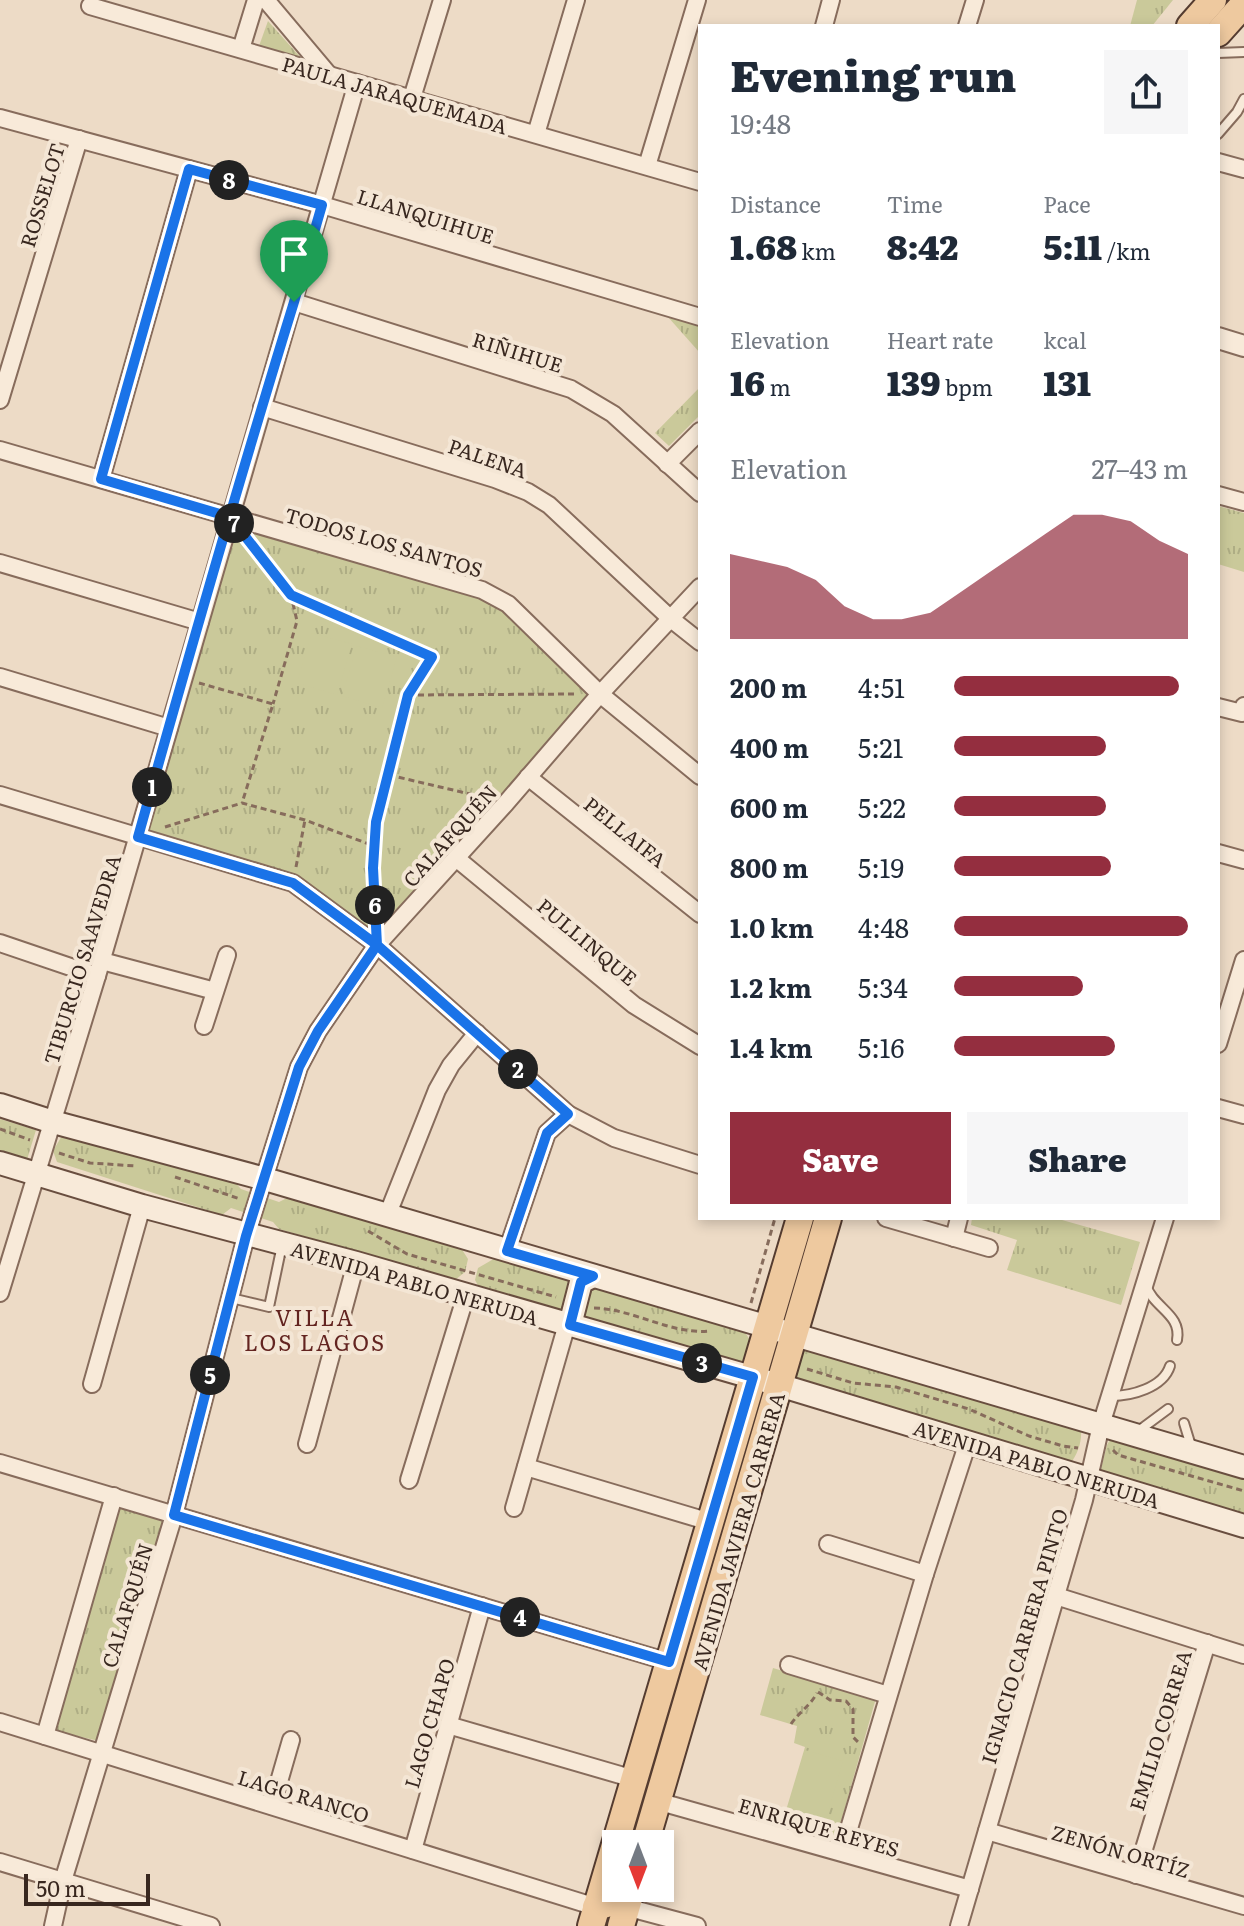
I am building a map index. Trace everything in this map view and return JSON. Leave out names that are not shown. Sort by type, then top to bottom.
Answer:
[{"type":"main road","points":[[1192,24],[1213,0]]},
{"type":"main road","points":[[1220,31],[1244,4]]},
{"type":"main road","points":[[0,1105],[265,1179],[1244,1467]]},
{"type":"main road","name":"AVENIDA PABLO NERUDA","points":[[0,1163],[246,1236],[356,1263],[466,1295],[571,1317],[753,1377],[788,1375],[968,1442],[1244,1526]]},
{"type":"main road","name":"AVENIDA JAVIERA CARRERA","points":[[594,1916],[799,1220]]},
{"type":"main road","name":"AVENIDA JAVIERA CARRERA","points":[[649,1830],[788,1375],[794,1334],[827,1220]]},
{"type":"main road","points":[[571,1317],[581,1282],[593,1276]]},
{"type":"main road","points":[[669,1662],[690,1690]]},
{"type":"main road","points":[[594,1916],[615,1902]]},
{"type":"street","points":[[130,17],[135,0]]},
{"type":"street","points":[[241,49],[256,0]]},
{"type":"street","points":[[266,0],[329,75]]},
{"type":"street","points":[[412,98],[442,0]]},
{"type":"street","points":[[536,134],[576,0]]},
{"type":"street","points":[[647,166],[697,0]]},
{"type":"street","points":[[825,24],[831,0]]},
{"type":"street","points":[[968,24],[975,0]]},
{"type":"street","name":"PAULA JARAQUEMADA","points":[[90,6],[698,181]]},
{"type":"street","name":"TIBURCIO SAAVEDRA","points":[[0,1293],[100,968],[357,83]]},
{"type":"street","name":"LLANQUIHUE","points":[[0,118],[322,205],[698,316]]},
{"type":"street","name":"ROSSELOT","points":[[0,400],[79,139]]},
{"type":"street","points":[[1220,163],[1244,169]]},
{"type":"street","points":[[101,479],[189,169]]},
{"type":"street","name":"RIÑIHUE","points":[[294,302],[571,389],[613,414],[698,491]]},
{"type":"street","points":[[1220,339],[1244,346]]},
{"type":"street","name":"PALENA","points":[[262,407],[528,492],[549,505],[698,640]]},
{"type":"street","points":[[667,464],[698,433]]},
{"type":"street","name":"TODOS LOS SANTOS","points":[[0,450],[482,590],[508,604],[600,694],[698,774]]},
{"type":"street","points":[[1220,496],[1244,502]]},
{"type":"street","points":[[0,563],[200,622]]},
{"type":"street","name":"CALAFQUÉN","points":[[53,1926],[63,1881],[174,1515],[246,1236],[299,1067],[318,1031],[377,945],[600,694],[698,589]]},
{"type":"street","points":[[0,677],[169,728]]},
{"type":"street","points":[[1220,707],[1243,710]]},
{"type":"street","name":"PELLAIFA","points":[[528,777],[698,912]]},
{"type":"street","points":[[0,795],[293,883],[377,945],[568,1114],[614,1138],[698,1164]]},
{"type":"street","points":[[1220,854],[1244,860]]},
{"type":"street","name":"PULLINQUE","points":[[456,858],[634,1005],[698,1045]]},
{"type":"street","points":[[0,943],[100,968],[215,991]]},
{"type":"street","points":[[204,1026],[227,955]]},
{"type":"street","points":[[1220,1038],[1244,960]]},
{"type":"street","points":[[387,1216],[437,1090],[451,1065],[477,1033]]},
{"type":"street","points":[[1220,1109],[1244,1115]]},
{"type":"street","points":[[507,1251],[547,1133],[568,1114]]},
{"type":"street","points":[[92,1384],[142,1206]]},
{"type":"street","points":[[893,1220],[989,1248]]},
{"type":"street","points":[[954,1238],[958,1220]]},
{"type":"street","name":"IGNACIO CARRERA PINTO","points":[[959,1926],[1056,1596],[1101,1425],[1164,1220]]},
{"type":"street","points":[[307,1444],[356,1263]]},
{"type":"street","points":[[409,1480],[466,1295]]},
{"type":"street","points":[[514,1508],[571,1317]]},
{"type":"street","points":[[842,1852],[968,1442]]},
{"type":"street","points":[[0,1463],[669,1662]]},
{"type":"street","points":[[526,1467],[710,1522]]},
{"type":"street","name":"CALAFQUÉN","points":[[45,1736],[114,1496]]},
{"type":"street","points":[[828,1544],[925,1574]]},
{"type":"street","points":[[1056,1596],[1244,1655]]},
{"type":"street","name":"LAGO CHAPO","points":[[413,1850],[482,1606]]},
{"type":"street","name":"EMILIO CORREA","points":[[1136,1875],[1207,1643]]},
{"type":"street","points":[[789,1665],[820,1683],[888,1695]]},
{"type":"street","name":"LAGO RANCO","points":[[0,1722],[413,1850],[594,1916]]},
{"type":"street","points":[[448,1725],[634,1779]]},
{"type":"street","points":[[272,1806],[291,1740]]},
{"type":"street","name":"ENRIQUE REYES","points":[[657,1801],[970,1889]]},
{"type":"street","name":"ZENÓN ORTÍZ","points":[[987,1831],[1244,1906]]},
{"type":"street","points":[[0,1862],[211,1926]]},
{"type":"street","points":[[628,1902],[697,1926]]},
{"type":"lane","points":[[1220,53],[1244,52]]},
{"type":"lane","points":[[1220,132],[1244,99]]},
{"type":"lane","points":[[230,1298],[269,1307],[283,1245]]},
{"type":"lane","points":[[1146,1280],[1154,1302],[1175,1319],[1177,1340]]},
{"type":"lane","points":[[1110,1396],[1125,1396],[1155,1384],[1163,1379],[1170,1366]]},
{"type":"lane","points":[[1131,1434],[1143,1429],[1168,1409]]},
{"type":"lane","points":[[1184,1423],[1196,1453]]},
{"type":"path","points":[[230,517],[291,595],[297,621],[242,803]]},
{"type":"path","points":[[291,595],[432,657],[408,695],[376,822],[377,945]]},
{"type":"path","points":[[183,678],[273,704]]},
{"type":"path","points":[[408,695],[600,694]]},
{"type":"path","points":[[389,774],[506,803]]},
{"type":"path","points":[[138,837],[242,803],[305,820],[374,846]]},
{"type":"path","points":[[293,883],[305,820]]},
{"type":"path","points":[[0,1129],[90,1163],[149,1167]]},
{"type":"path","points":[[163,1172],[256,1204]]},
{"type":"path","points":[[360,1226],[407,1254],[571,1317],[593,1308],[612,1309],[694,1333],[713,1331]]},
{"type":"path","points":[[788,1375],[896,1387],[969,1409],[1029,1436],[1078,1448]]},
{"type":"path","points":[[1118,1455],[1244,1491]]},
{"type":"path","points":[[791,1724],[797,1715],[809,1707],[820,1683]]},
{"type":"path","points":[[820,1683],[830,1700],[846,1701],[853,1709],[853,1737],[871,1757]]},
{"type":"green space","points":[[1137,0],[1173,0],[1154,24],[1131,24]]},
{"type":"green space","points":[[268,21],[302,59],[259,46]]},
{"type":"green space","points":[[668,317],[698,325],[698,351]]},
{"type":"green space","points":[[698,389],[698,417],[669,446],[655,433]]},
{"type":"green space","points":[[1220,507],[1244,513],[1244,572],[1220,565]]},
{"type":"green space","points":[[236,528],[475,595],[505,611],[588,694],[376,933],[297,875],[149,830]]},
{"type":"green space","points":[[312,633],[352,644],[337,695],[297,683]]},
{"type":"green space","points":[[357,646],[397,657],[382,708],[342,696]]},
{"type":"green space","points":[[0,1119],[36,1130],[26,1163],[0,1155]]},
{"type":"green space","points":[[63,1134],[231,1178],[241,1189],[279,1202],[289,1197],[461,1248],[468,1259],[465,1272],[455,1280],[279,1229],[273,1222],[231,1208],[222,1215],[57,1162],[53,1151]]},
{"type":"green space","points":[[972,1220],[1062,1220],[1140,1242],[1121,1305],[1007,1270],[1017,1240],[971,1225]]},
{"type":"green space","points":[[497,1257],[741,1329],[750,1343],[748,1360],[740,1363],[479,1287],[475,1280],[478,1268]]},
{"type":"green space","points":[[800,1344],[1081,1429],[1077,1452],[1070,1464],[790,1380]]},
{"type":"green space","points":[[1111,1438],[1244,1477],[1244,1516],[1100,1473]]},
{"type":"green space","points":[[115,1505],[163,1519],[99,1741],[51,1730]]},
{"type":"green space","points":[[773,1668],[876,1698],[835,1843],[781,1827],[805,1747],[794,1743],[797,1726],[760,1715]]},
{"type":"green space","points":[[805,1750],[843,1761],[822,1833],[784,1822]]},
{"type":"district","name":"VILLA LOS LAGOS","points":[[315,1328]]},
{"type":"route","points":[[294,302],[262,407],[230,517],[138,837],[293,883],[377,945],[568,1114],[547,1133],[507,1251],[593,1276],[581,1282],[570,1325],[753,1377],[669,1662],[174,1515],[246,1236],[284,1109],[299,1067],[318,1031],[377,945],[373,868],[376,822],[408,695],[432,657],[291,595],[230,517],[101,479],[189,169],[322,205],[294,302]]}]
